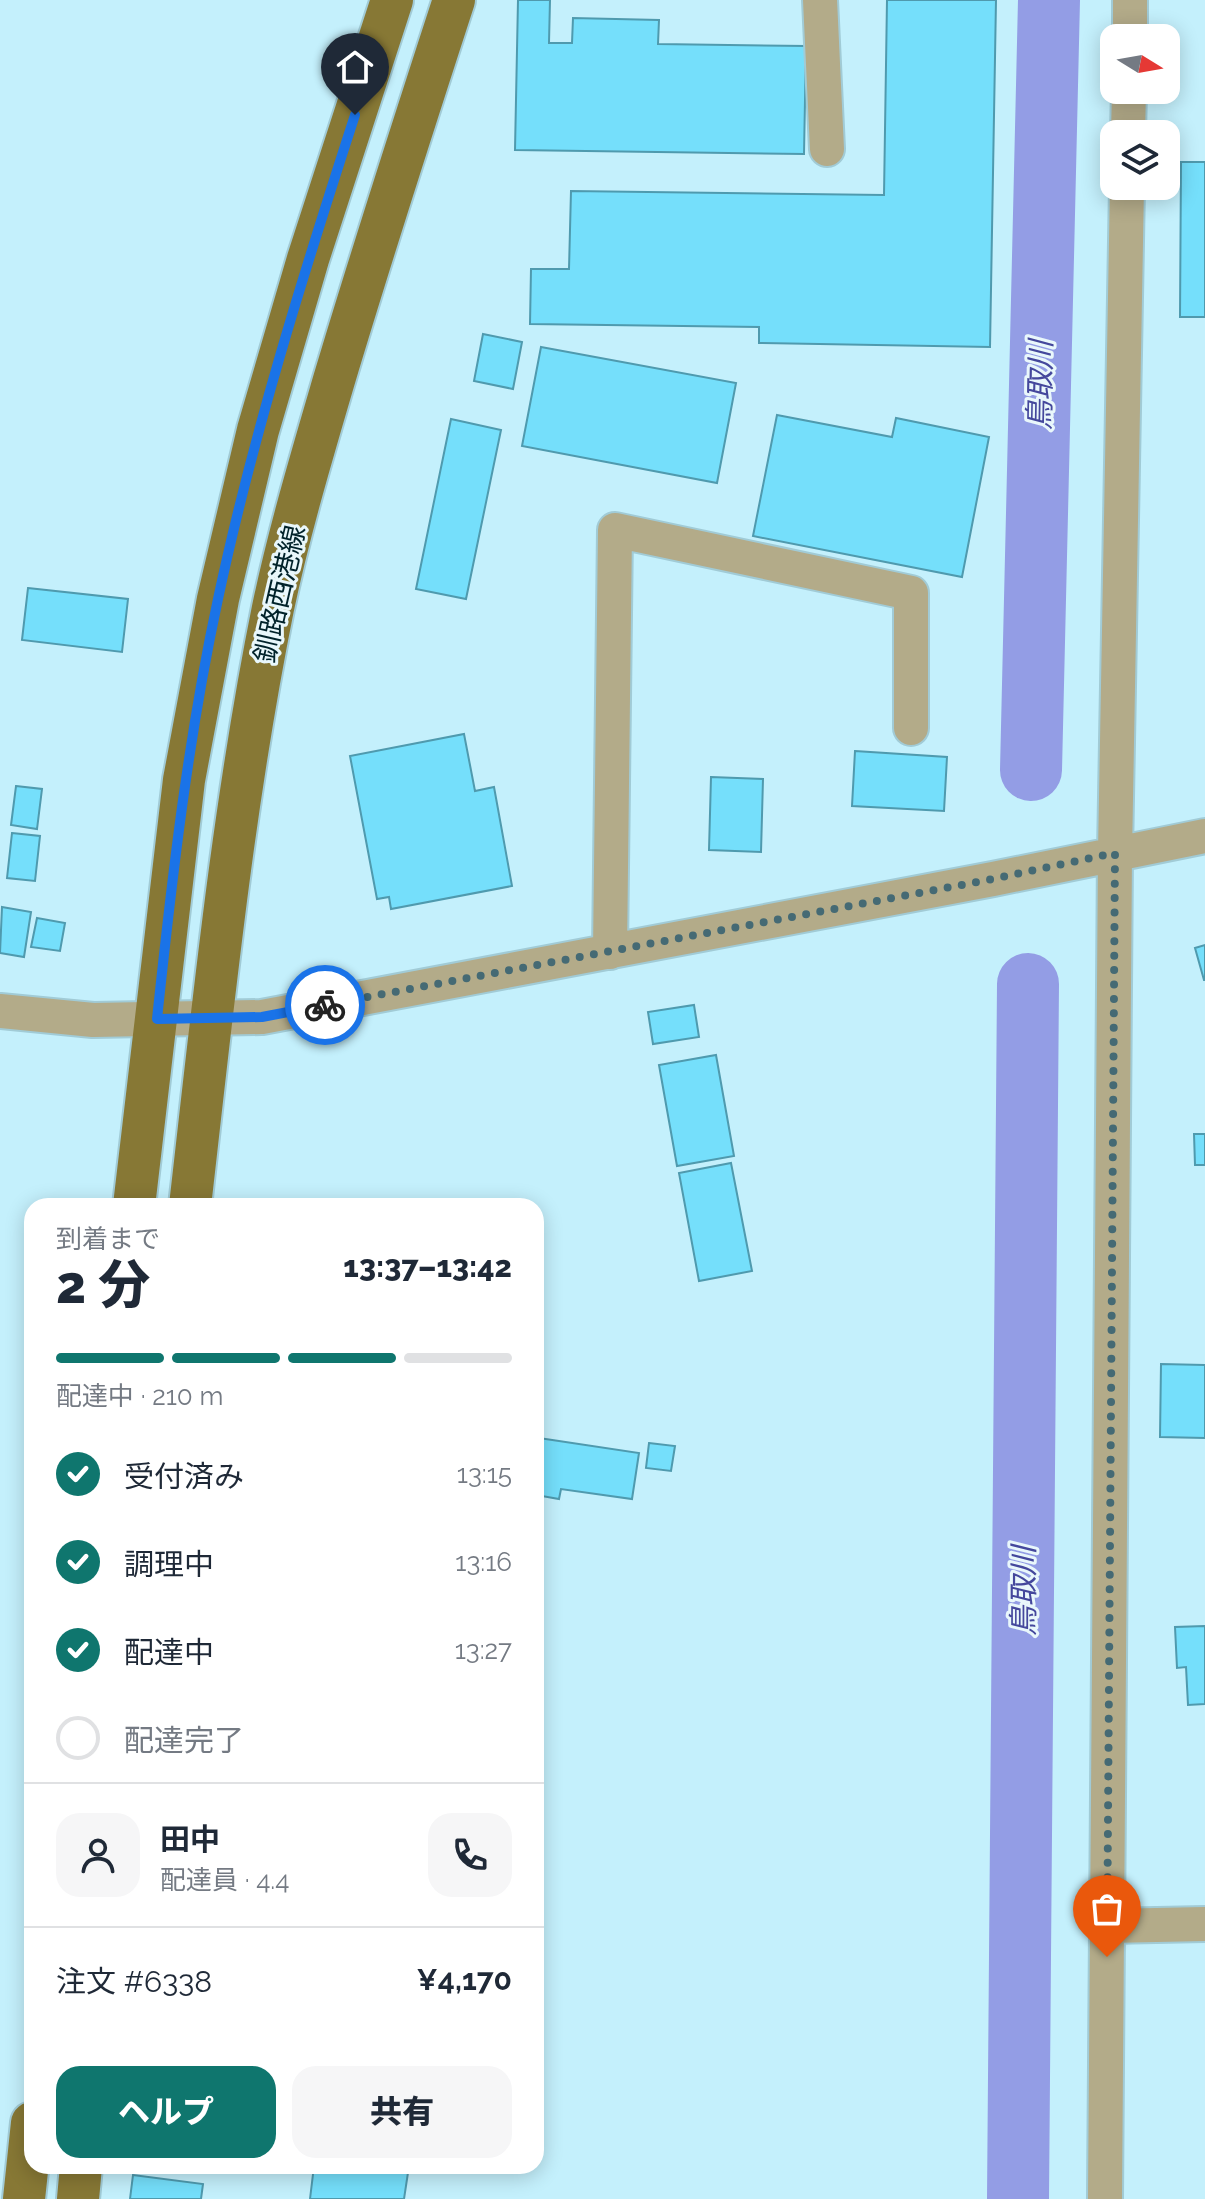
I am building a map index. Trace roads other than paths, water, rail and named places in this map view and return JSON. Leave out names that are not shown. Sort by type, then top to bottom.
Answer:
[{"type":"main road","name":"釧路西港線","points":[[135,1198],[184,780],[218,599],[258,430],[308,259],[392,0]]},
{"type":"main road","name":"釧路西港線","points":[[191,1198],[210,1019],[241,791],[274,607],[315,446],[361,287],[454,0]]},
{"type":"main road","points":[[24,2199],[27,2174]]},
{"type":"main road","points":[[78,2199],[80,2174]]},
{"type":"street","points":[[820,0],[827,149]]},
{"type":"street","points":[[1130,0],[1130,24]]},
{"type":"street","points":[[1105,2199],[1115,853],[1127,200]]},
{"type":"street","points":[[610,952],[615,530],[911,593],[911,728]]},
{"type":"street","points":[[0,1011],[93,1020],[262,1017],[1205,836]]},
{"type":"street","points":[[1108,1926],[1205,1924]]},
{"type":"waterway","name":"鳥取川","points":[[1031,770],[1049,0]]},
{"type":"waterway","name":"鳥取川","points":[[1018,2199],[1028,984]]}]
